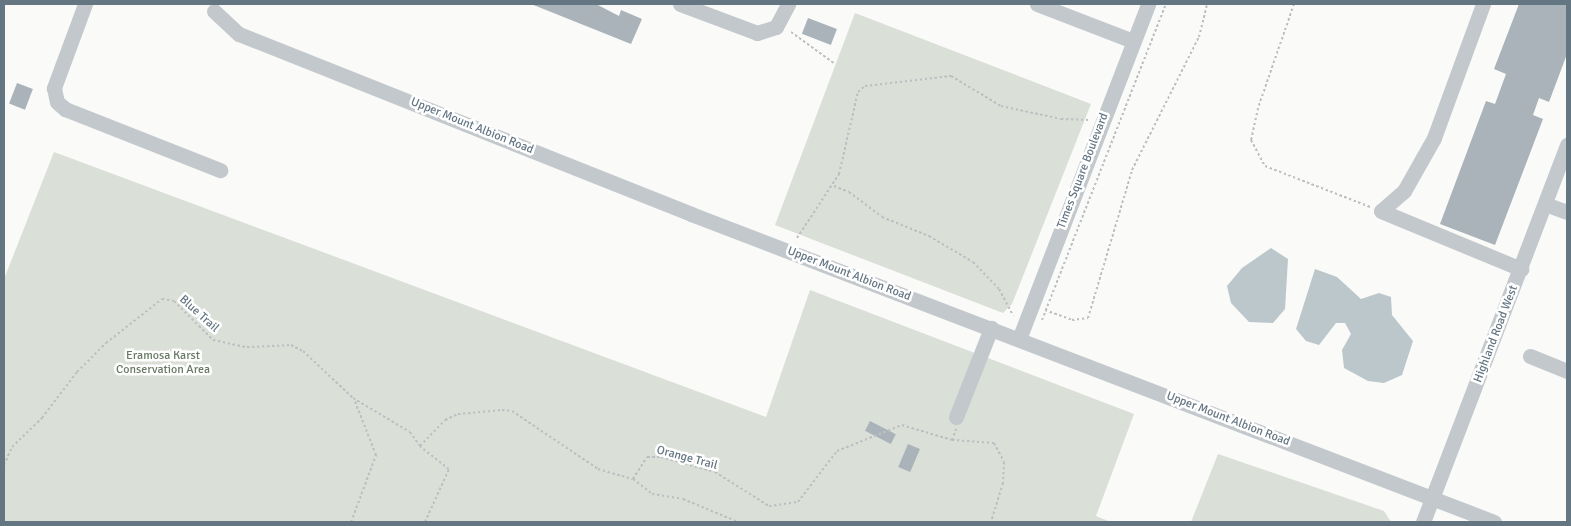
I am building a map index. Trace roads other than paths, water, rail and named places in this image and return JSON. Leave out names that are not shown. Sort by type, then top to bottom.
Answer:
[{"type":"street","points":[[85,4],[54,88],[57,102],[65,109],[220,170]]},
{"type":"street","points":[[680,4],[757,33],[776,27],[788,4]]},
{"type":"street","points":[[1037,4],[1133,41]]},
{"type":"street","name":"Times Square Boulevard","points":[[1019,339],[1148,4]]},
{"type":"street","points":[[1484,4],[1434,138],[1404,191],[1380,211],[1520,269]]},
{"type":"street","name":"Upper Mount Albion Road","points":[[214,11],[239,34],[691,214],[1494,522]]},
{"type":"street","name":"Highland Road West","points":[[1423,522],[1567,145]]},
{"type":"street","points":[[1545,204],[1567,212]]},
{"type":"street","points":[[956,417],[991,328]]},
{"type":"street","points":[[1530,356],[1567,371]]},
{"type":"park label","name":"Eramosa Karst Conservation Area","points":[[163,363]]}]
